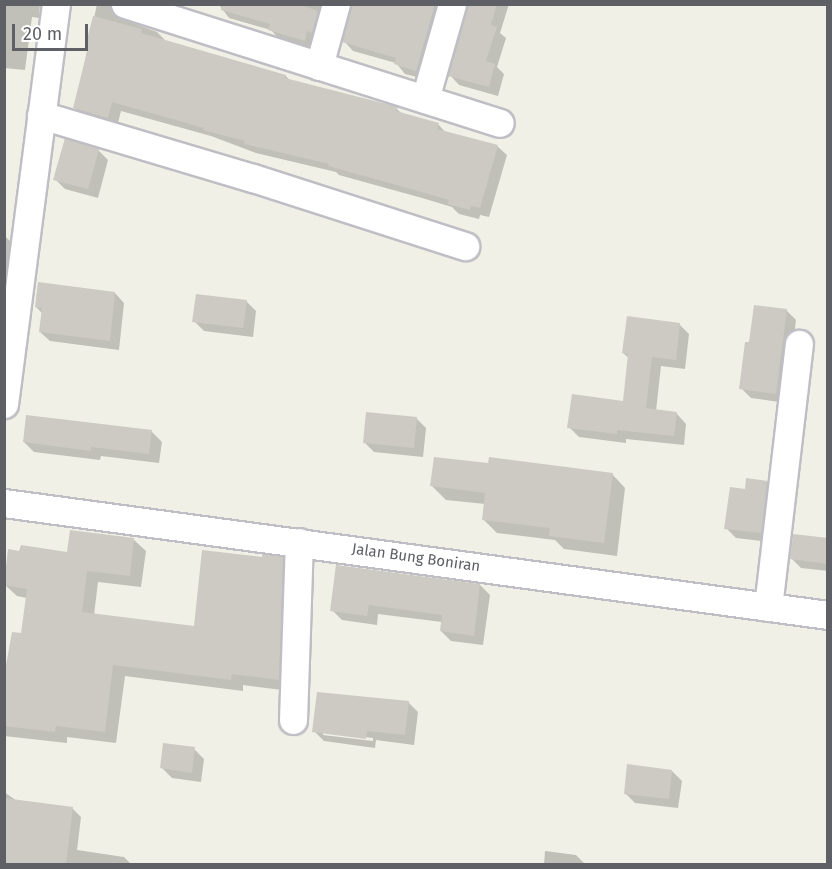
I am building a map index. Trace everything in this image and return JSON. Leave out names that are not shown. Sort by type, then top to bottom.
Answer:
[{"type":"street","points":[[4,404],[15,234],[41,115],[56,4]]},
{"type":"street","points":[[125,4],[198,16],[319,66],[500,123]]},
{"type":"street","points":[[319,66],[336,4]]},
{"type":"street","points":[[425,99],[452,4]]},
{"type":"street","points":[[41,115],[253,178],[465,246]]},
{"type":"street","points":[[768,607],[799,344]]},
{"type":"street","name":"Jalan Bung Boniran","points":[[4,502],[828,615]]},
{"type":"street","points":[[293,720],[299,542]]},
{"type":"building","points":[[222,4],[298,4],[318,11],[312,33],[307,31],[305,41],[268,30],[270,24],[221,10]]},
{"type":"building","points":[[353,4],[435,4],[416,71],[394,64],[396,58],[342,42]]},
{"type":"building","points":[[467,4],[497,4],[491,25],[497,27],[486,61],[495,64],[489,87],[448,76]]},
{"type":"building","points":[[93,16],[142,29],[141,33],[286,75],[285,78],[398,107],[396,111],[439,123],[437,129],[498,145],[480,208],[471,206],[470,210],[447,204],[449,200],[328,166],[329,164],[244,144],[245,141],[112,102],[108,118],[73,108],[88,48],[85,47]]},
{"type":"building","points":[[65,138],[99,149],[88,189],[53,180]]},
{"type":"building","points":[[38,282],[115,292],[110,341],[39,332],[42,308],[35,307]]},
{"type":"building","points":[[196,294],[247,300],[243,328],[192,322]]},
{"type":"building","points":[[754,305],[787,309],[776,394],[739,389],[745,342],[749,342]]},
{"type":"building","points":[[627,316],[680,323],[676,360],[652,357],[646,408],[677,412],[674,436],[617,430],[617,434],[567,428],[572,394],[623,401],[628,354],[622,353]]},
{"type":"building","points":[[366,412],[417,417],[414,448],[363,443]]},
{"type":"building","points":[[26,415],[152,430],[149,454],[91,447],[91,451],[23,442]]},
{"type":"building","points":[[434,457],[488,463],[489,457],[613,473],[604,543],[549,536],[550,528],[482,520],[485,493],[430,486]]},
{"type":"building","points":[[746,478],[767,481],[761,533],[724,529],[730,487],[745,489]]},
{"type":"building","points":[[70,530],[134,538],[130,576],[87,571],[82,612],[194,626],[202,550],[262,557],[262,554],[283,557],[279,680],[232,674],[231,680],[113,665],[105,732],[56,726],[55,732],[4,726],[4,676],[12,632],[21,633],[27,589],[4,585],[8,549],[19,551],[21,545],[67,552]]},
{"type":"building","points":[[793,534],[828,538],[828,564],[790,559]]},
{"type":"building","points":[[336,565],[480,584],[474,636],[440,631],[442,615],[369,605],[367,616],[330,611]]},
{"type":"building","points":[[317,692],[409,701],[405,735],[367,731],[366,739],[312,732]]},
{"type":"building","points":[[163,743],[195,747],[192,773],[160,768]]},
{"type":"building","points":[[627,764],[672,770],[669,799],[624,794]]},
{"type":"building","points":[[4,798],[73,807],[66,864],[4,864]]}]
